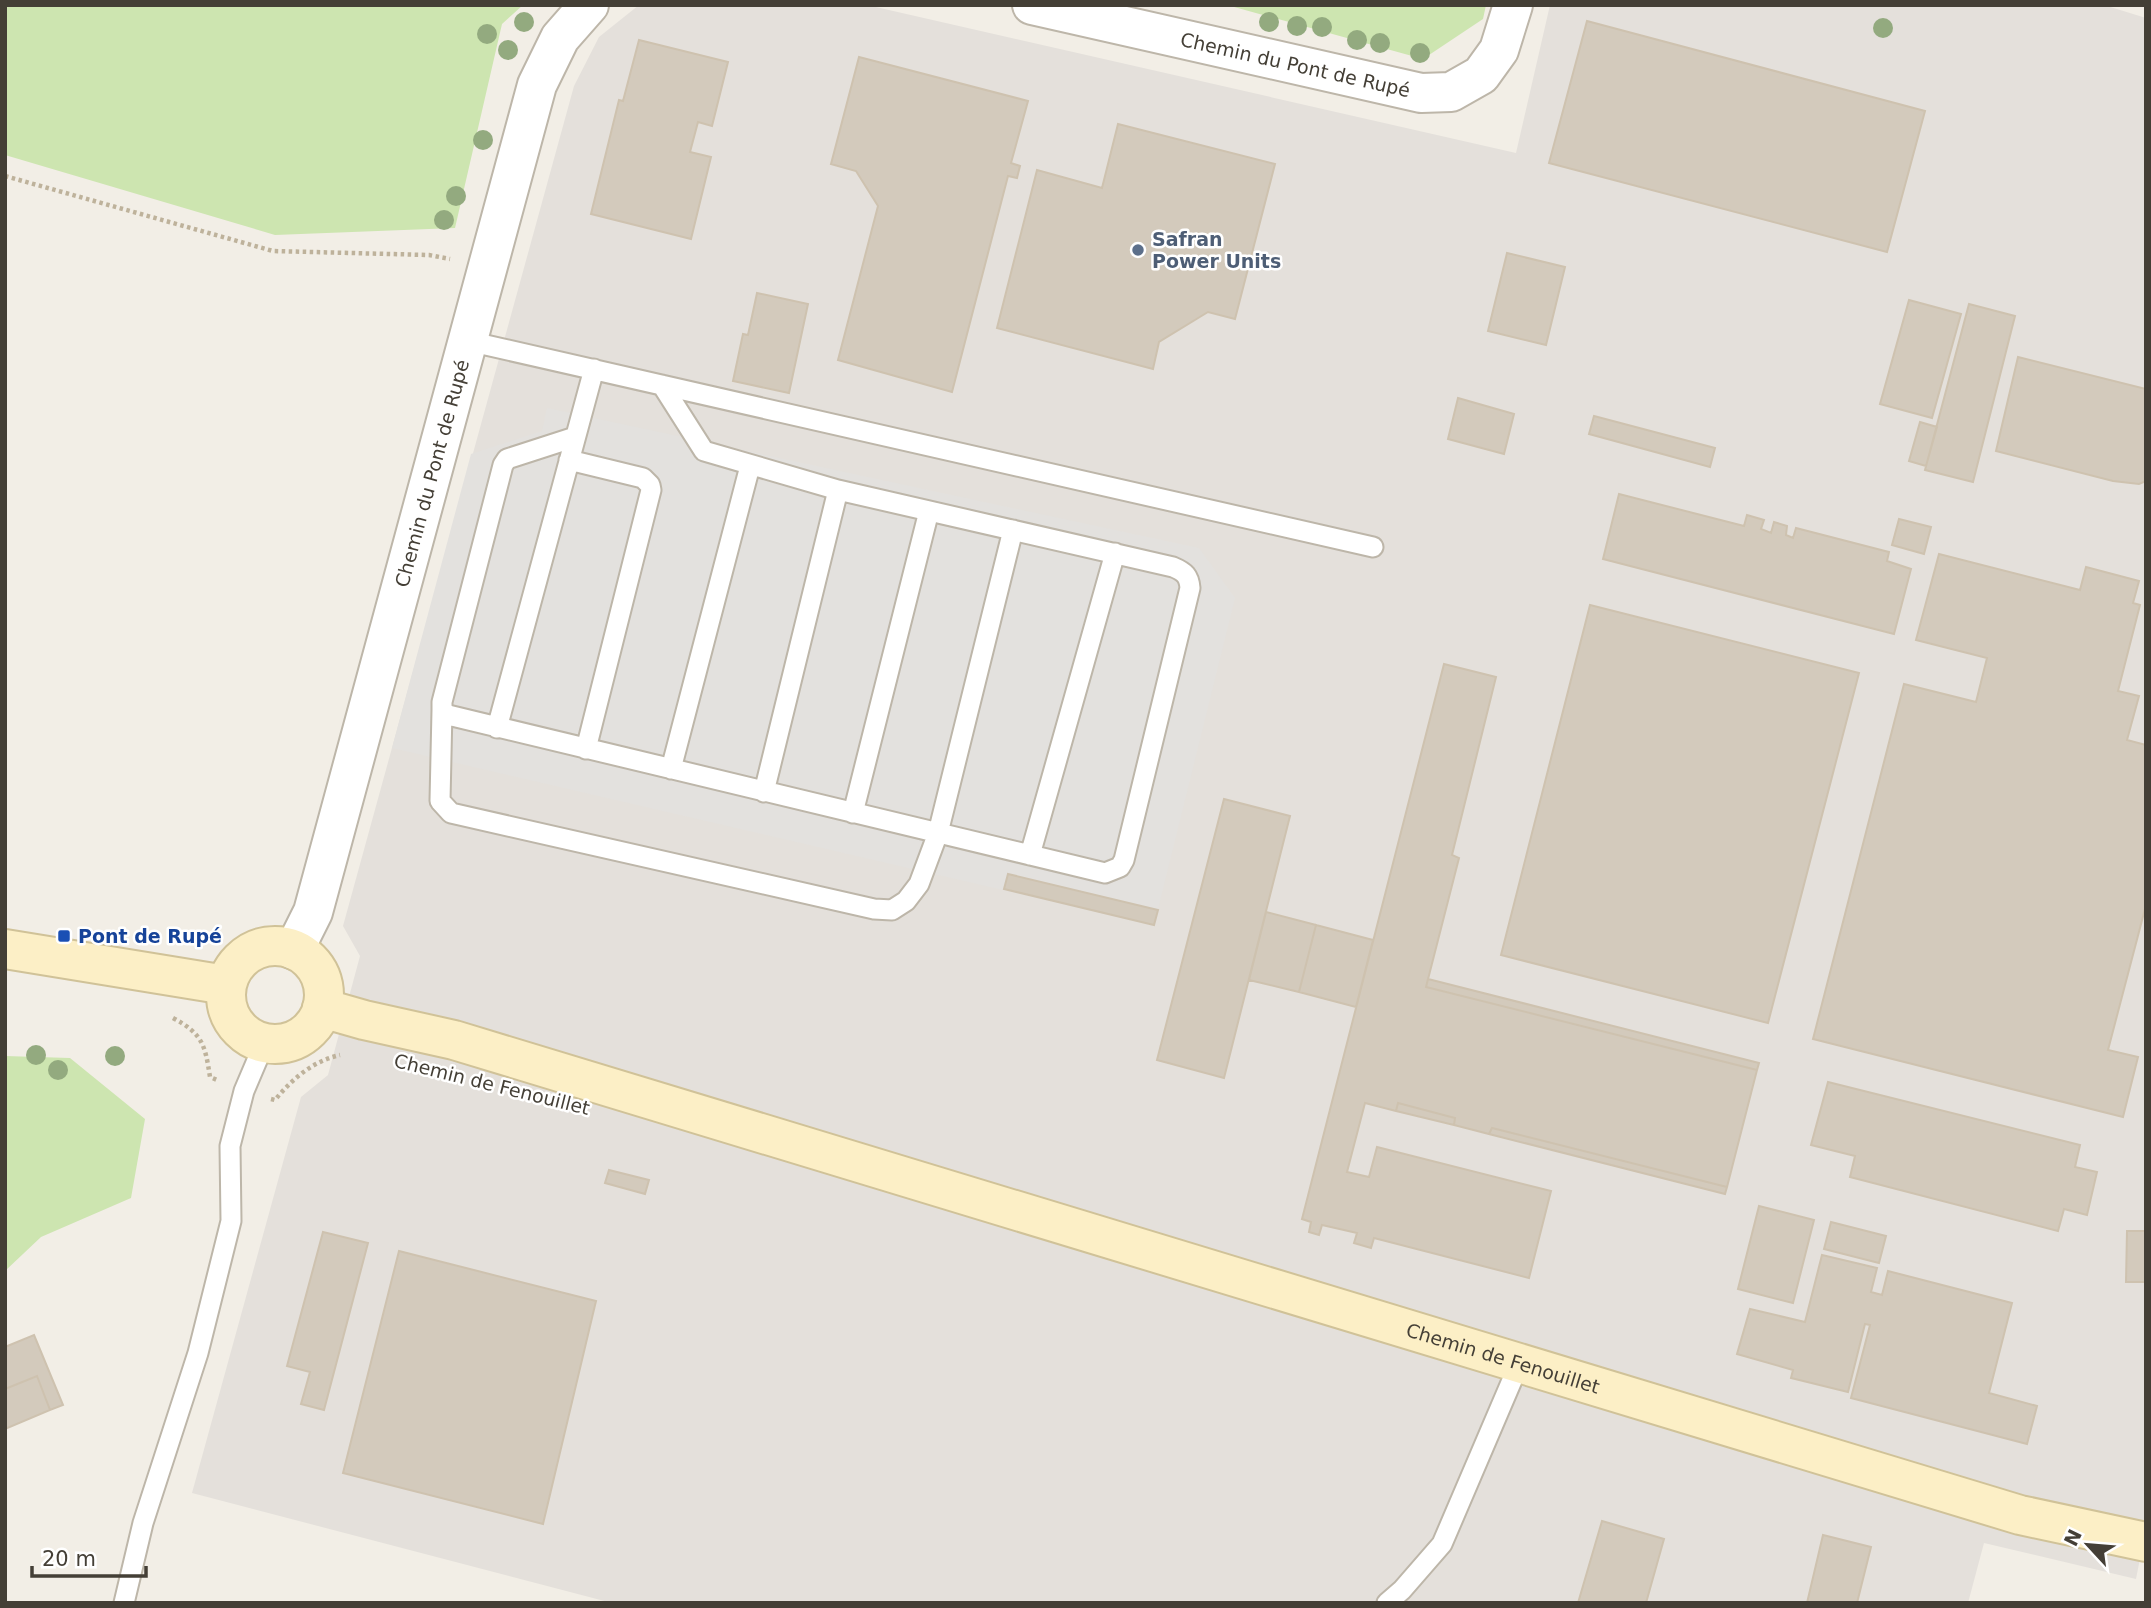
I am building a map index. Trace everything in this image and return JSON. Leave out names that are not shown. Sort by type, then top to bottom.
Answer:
[{"type":"street","name":"Chemin du Pont de Rupé","points":[[294,950],[313,912],[537,85],[560,38],[589,5]]},
{"type":"street","name":"Chemin du Pont de Rupé","points":[[1031,5],[1421,93],[1451,92],[1481,75],[1499,50],[1513,5]]},
{"type":"street","points":[[281,946],[294,950],[313,964],[323,985],[322,1008],[317,1021],[307,1033],[286,1043],[264,1044],[250,1038],[238,1028],[230,1016],[226,985],[240,960],[252,951],[281,946]]},
{"type":"street","points":[[5,949],[226,985]]},
{"type":"street","name":"Chemin de Fenouillet","points":[[322,1008],[454,1040],[2021,1515],[2146,1542]]},
{"type":"lane","points":[[468,341],[1373,547]]},
{"type":"lane","points":[[497,728],[594,369]]},
{"type":"lane","points":[[442,710],[453,717],[497,728],[1105,873],[1120,867],[1125,860],[1190,588],[1189,578],[1184,571],[838,490],[704,452],[662,385]]},
{"type":"lane","points":[[575,437],[504,461],[442,702],[440,801],[459,817],[874,909],[892,910],[906,901],[919,884],[937,833],[1013,530]]},
{"type":"lane","points":[[569,460],[643,478],[651,490],[586,749]]},
{"type":"lane","points":[[671,769],[750,466]]},
{"type":"lane","points":[[764,792],[838,490]]},
{"type":"lane","points":[[853,813],[929,511]]},
{"type":"lane","points":[[1030,855],[1115,553]]},
{"type":"lane","points":[[124,1603],[143,1523],[198,1353],[232,1221],[230,1146],[244,1091],[264,1044]]},
{"type":"lane","points":[[1387,1603],[1402,1590],[1441,1544],[1519,1364]]},
{"type":"path","points":[[5,177],[273,251],[429,254],[488,267]]},
{"type":"path","points":[[164,1016],[174,1018],[194,1030],[205,1046],[210,1077],[275,1100],[289,1083],[324,1058],[344,1054]]},
{"type":"shaded area","points":[[639,5],[867,5],[1516,153],[1550,5],[2104,5],[2146,18],[2146,1528],[2136,1579],[1984,1543],[1968,1603],[612,1603],[192,1493],[301,1097],[328,1075],[360,956],[343,926],[574,86],[599,37]]},
{"type":"shaded area","points":[[547,408],[1199,548],[1235,598],[1154,925],[392,748],[471,454],[542,431]]},
{"type":"green space","points":[[5,5],[523,5],[502,24],[455,228],[275,235],[5,155]]},
{"type":"green space","points":[[1227,5],[1486,5],[1483,19],[1423,59]]},
{"type":"green space","points":[[5,1056],[70,1058],[145,1119],[131,1198],[41,1237],[5,1271]]},
{"type":"building","points":[[1587,21],[1925,111],[1887,252],[1549,163]]},
{"type":"building","points":[[639,40],[728,62],[712,126],[698,122],[690,152],[711,157],[691,239],[591,214],[619,100],[623,101]]},
{"type":"building","points":[[859,57],[1028,101],[1011,163],[1020,166],[1017,178],[1008,176],[952,392],[838,360],[878,206],[856,171],[831,164]]},
{"type":"building","points":[[1118,124],[1275,164],[1235,319],[1208,312],[1159,342],[1153,369],[997,328],[1037,170],[1102,188]]},
{"type":"building","points":[[1507,253],[1565,267],[1546,345],[1488,331]]},
{"type":"building","points":[[757,293],[808,304],[789,393],[733,381],[743,334],[748,335]]},
{"type":"building","points":[[1909,300],[1961,314],[1932,418],[1880,404]]},
{"type":"building","points":[[1969,304],[2015,316],[1973,482],[1925,470]]},
{"type":"building","points":[[2018,357],[2146,389],[2146,481],[2139,484],[2113,481],[1996,451]]},
{"type":"building","points":[[1458,398],[1514,414],[1504,454],[1448,439]]},
{"type":"building","points":[[1594,416],[1715,448],[1710,467],[1589,434]]},
{"type":"building","points":[[1920,422],[1937,427],[1926,466],[1909,461]]},
{"type":"building","points":[[1619,494],[1744,526],[1747,515],[1764,520],[1761,529],[1771,533],[1774,522],[1787,526],[1786,535],[1793,538],[1796,528],[1889,552],[1887,561],[1911,569],[1894,634],[1603,559]]},
{"type":"building","points":[[1899,519],[1931,527],[1924,554],[1892,545]]},
{"type":"building","points":[[1939,554],[2080,590],[2086,567],[2139,581],[2133,603],[2140,605],[2118,691],[2139,696],[2127,740],[2146,745],[2146,905],[2108,1050],[2138,1057],[2123,1117],[1813,1039],[1904,684],[1976,702],[1987,658],[1916,640]]},
{"type":"building","points":[[1590,605],[1859,673],[1768,1023],[1501,955]]},
{"type":"building","points":[[1444,664],[1496,677],[1452,855],[1459,858],[1426,987],[1757,1070],[1727,1187],[1492,1128],[1489,1134],[1454,1125],[1455,1118],[1398,1103],[1396,1111],[1365,1103],[1347,1172],[1369,1177],[1377,1147],[1551,1191],[1529,1278],[1374,1238],[1371,1248],[1354,1243],[1357,1233],[1322,1225],[1319,1235],[1309,1232],[1311,1222],[1302,1219]]},
{"type":"building","points":[[1224,799],[1290,816],[1224,1078],[1157,1060]]},
{"type":"building","points":[[1008,874],[1158,910],[1154,925],[1004,889]]},
{"type":"building","points":[[1266,912],[1316,925],[1299,992],[1249,980]]},
{"type":"building","points":[[1316,925],[1373,940],[1356,1007],[1299,992]]},
{"type":"building","points":[[1428,979],[1759,1063],[1757,1070],[1426,987]]},
{"type":"building","points":[[1828,1082],[2080,1145],[2075,1167],[2097,1172],[2087,1215],[2064,1209],[2058,1231],[1850,1177],[1855,1156],[1811,1145]]},
{"type":"building","points":[[1398,1103],[1455,1118],[1454,1125],[1396,1111]]},
{"type":"building","points":[[1492,1128],[1727,1187],[1725,1194],[1489,1134]]},
{"type":"building","points":[[609,1170],[649,1180],[645,1194],[605,1183]]},
{"type":"building","points":[[1759,1206],[1814,1220],[1793,1303],[1738,1289]]},
{"type":"building","points":[[1831,1222],[1886,1236],[1879,1263],[1824,1249]]},
{"type":"building","points":[[2127,1231],[2146,1231],[2146,1282],[2126,1282]]},
{"type":"building","points":[[323,1232],[368,1243],[324,1410],[301,1404],[310,1372],[287,1366]]},
{"type":"building","points":[[399,1251],[596,1301],[543,1524],[343,1473]]},
{"type":"building","points":[[1822,1255],[1877,1268],[1871,1292],[1882,1295],[1888,1271],[2012,1303],[1989,1393],[2037,1406],[2027,1444],[1851,1398],[1870,1325],[1865,1324],[1848,1392],[1791,1378],[1793,1370],[1737,1354],[1750,1309],[1805,1322]]},
{"type":"building","points":[[34,1335],[63,1405],[50,1410],[37,1376],[5,1389],[5,1347]]},
{"type":"building","points":[[37,1376],[50,1410],[5,1429],[5,1389]]},
{"type":"building","points":[[1602,1521],[1664,1539],[1646,1603],[1578,1603]]},
{"type":"building","points":[[1823,1535],[1871,1547],[1857,1603],[1807,1603]]},
{"type":"place","name":"Safran Power Units","points":[[1138,250]]},
{"type":"place","name":"Pont de Rupé","points":[[64,936]]}]
